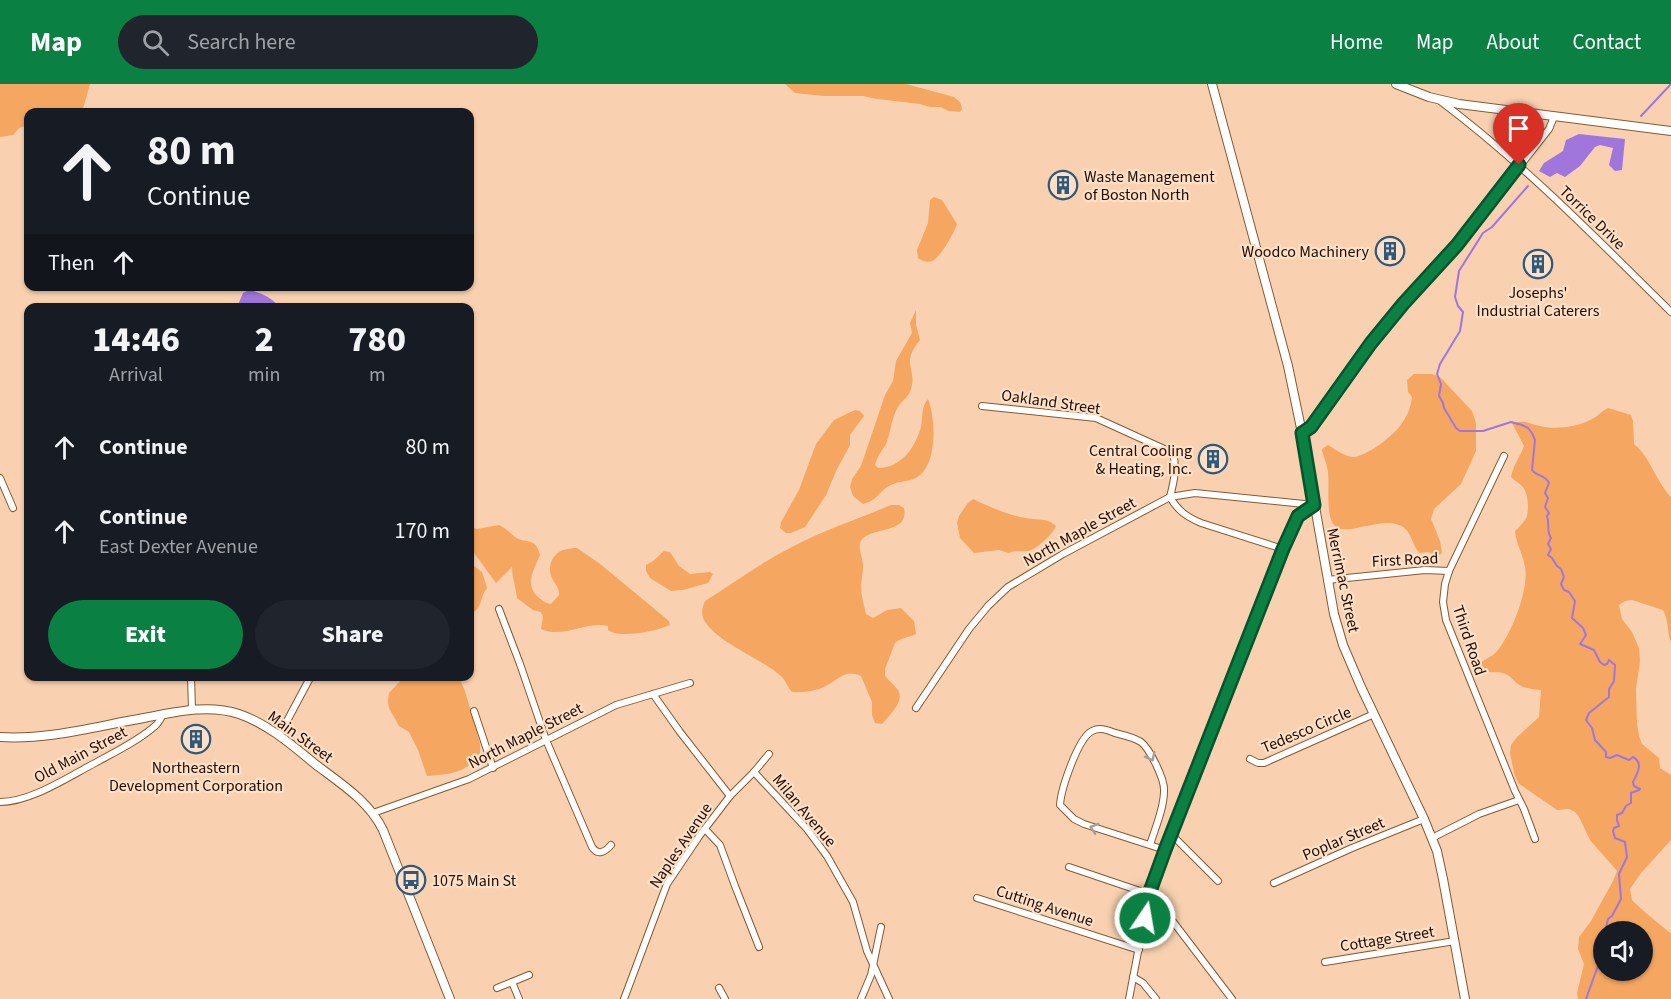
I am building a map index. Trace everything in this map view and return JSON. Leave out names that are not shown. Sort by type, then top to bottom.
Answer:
[{"type":"main road","name":"Merrimac Street","points":[[1212,84],[1288,366],[1327,580],[1340,635],[1432,838],[1442,872],[1465,999]]},
{"type":"main road","points":[[1396,84],[1438,99],[1477,107],[1671,132]]},
{"type":"main road","name":"Main Street","points":[[0,737],[37,737],[192,710],[213,709],[237,714],[259,723],[357,796],[373,813],[383,830],[450,999]]},
{"type":"street","name":"Torrice Drive","points":[[1438,99],[1519,165],[1671,312]]},
{"type":"street","points":[[1302,433],[1311,427],[1371,343],[1403,304],[1454,249],[1551,126],[1554,117]]},
{"type":"street","name":"Oakland Street","points":[[982,406],[1096,418],[1173,453],[1176,474],[1170,497]]},
{"type":"street","name":"Third Road","points":[[1504,456],[1449,570],[1443,602],[1446,620],[1536,839]]},
{"type":"street","points":[[0,478],[13,508]]},
{"type":"street","name":"North Maple Street","points":[[916,708],[969,629],[1008,587],[1063,554],[1170,497],[1191,493],[1216,494],[1314,505]]},
{"type":"street","points":[[1170,497],[1175,506],[1191,519],[1283,549]]},
{"type":"street","points":[[1129,999],[1149,894],[1165,850],[1283,549],[1298,516],[1314,505]]},
{"type":"street","name":"First Road","points":[[1327,580],[1415,570],[1449,570]]},
{"type":"street","points":[[499,609],[546,740],[592,847],[601,853],[611,845]]},
{"type":"street","points":[[191,681],[192,710]]},
{"type":"street","points":[[279,736],[308,681]]},
{"type":"street","name":"North Maple Street","points":[[373,813],[451,786],[493,768],[608,709],[690,683]]},
{"type":"street","points":[[653,694],[730,796]]},
{"type":"street","points":[[474,711],[493,768]]},
{"type":"street","name":"Old Main Street","points":[[0,802],[27,796],[59,782],[139,737],[157,724],[164,714]]},
{"type":"street","name":"Tedesco Circle","points":[[1250,759],[1264,763],[1374,714]]},
{"type":"street","points":[[1150,845],[1165,792],[1163,781],[1149,751],[1133,738],[1104,729],[1092,731],[1085,736],[1080,745],[1061,794],[1060,805],[1074,819],[1084,824],[1165,850]]},
{"type":"street","name":"Naples Avenue","points":[[624,999],[663,892],[671,877],[730,796],[769,754]]},
{"type":"street","name":"Milan Avenue","points":[[754,772],[807,829],[827,856],[855,907],[867,951],[889,999]]},
{"type":"street","points":[[1432,838],[1479,814],[1519,800]]},
{"type":"street","name":"Poplar Street","points":[[1274,884],[1352,848],[1424,819]]},
{"type":"street","points":[[705,829],[720,845],[759,947]]},
{"type":"street","points":[[1172,835],[1218,881]]},
{"type":"street","points":[[1069,867],[1149,894],[1160,903],[1232,999]]},
{"type":"street","name":"Cutting Avenue","points":[[977,897],[1139,950]]},
{"type":"street","points":[[861,999],[873,964],[881,927]]},
{"type":"street","name":"Cottage Street","points":[[1325,962],[1455,941]]},
{"type":"street","points":[[496,988],[529,975]]},
{"type":"street","points":[[1134,977],[1142,981],[1156,999]]},
{"type":"street","points":[[512,982],[519,999]]},
{"type":"street","points":[[719,988],[725,999]]},
{"type":"shaded area","points":[[0,84],[90,84],[83,108],[24,108],[24,126],[13,135],[0,137]]},
{"type":"shaded area","points":[[785,84],[906,84],[954,97],[960,102],[962,109],[960,112],[949,111],[940,107],[863,96],[795,93]]},
{"type":"shaded area","points":[[1579,134],[1625,139],[1622,170],[1615,171],[1609,165],[1613,148],[1600,145],[1595,147],[1580,166],[1565,177],[1557,173],[1550,177],[1539,171],[1544,163],[1563,151],[1566,140]]},
{"type":"shaded area","points":[[934,197],[942,200],[957,224],[939,255],[932,261],[926,262],[918,258],[917,250],[928,223],[930,200]]},
{"type":"shaded area","points":[[257,292],[275,303],[239,303],[243,293]]},
{"type":"shaded area","points":[[916,310],[916,325],[920,340],[910,358],[912,385],[909,394],[896,412],[886,444],[875,465],[878,468],[894,465],[911,449],[921,427],[923,409],[928,399],[934,430],[932,453],[923,472],[916,478],[892,484],[872,500],[863,504],[853,496],[850,487],[852,479],[861,466],[885,395],[893,381],[896,361],[912,333],[910,323]]},
{"type":"shaded area","points":[[1414,374],[1432,374],[1440,377],[1472,411],[1476,423],[1476,451],[1461,484],[1434,509],[1431,519],[1440,541],[1442,553],[1438,556],[1428,552],[1420,553],[1406,530],[1399,525],[1383,523],[1342,529],[1335,526],[1330,515],[1328,473],[1322,449],[1328,445],[1353,457],[1373,449],[1387,439],[1399,428],[1408,414],[1412,397],[1408,392],[1407,380]]},
{"type":"shaded area","points":[[1608,408],[1631,415],[1634,444],[1640,449],[1671,497],[1671,643],[1663,610],[1632,600],[1619,605],[1622,619],[1632,632],[1639,648],[1640,661],[1636,689],[1639,736],[1642,744],[1659,758],[1660,768],[1671,775],[1671,840],[1641,873],[1630,889],[1632,900],[1671,933],[1671,999],[1578,999],[1577,993],[1584,964],[1578,949],[1579,937],[1591,921],[1617,871],[1590,840],[1575,812],[1569,809],[1557,810],[1518,783],[1510,753],[1511,745],[1539,717],[1541,690],[1523,687],[1503,673],[1485,672],[1476,667],[1496,653],[1514,622],[1522,599],[1526,576],[1515,531],[1527,516],[1528,501],[1523,487],[1511,477],[1524,446],[1512,423],[1524,422],[1552,428],[1580,424]]},
{"type":"shaded area","points":[[855,410],[860,411],[864,416],[850,435],[850,445],[826,495],[805,527],[786,533],[780,528],[781,522],[799,490],[816,444],[834,420]]},
{"type":"shaded area","points":[[973,499],[1010,514],[1045,520],[1056,526],[1044,541],[1028,551],[1009,553],[999,550],[974,553],[960,538],[957,523],[967,504]]},
{"type":"shaded area","points":[[891,505],[904,508],[904,517],[901,522],[866,536],[860,544],[863,565],[862,597],[866,614],[873,618],[887,610],[901,608],[914,621],[916,634],[895,643],[885,669],[885,675],[900,694],[895,708],[882,724],[875,723],[872,715],[872,702],[861,676],[846,674],[818,689],[792,692],[781,676],[719,636],[704,620],[702,610],[705,601],[759,566],[816,535]]},
{"type":"shaded area","points":[[499,525],[517,538],[533,543],[537,547],[540,555],[531,582],[534,592],[544,602],[551,604],[559,595],[550,571],[554,557],[563,550],[577,548],[599,563],[669,621],[670,625],[648,632],[629,634],[614,633],[608,630],[608,626],[599,625],[558,632],[541,629],[543,617],[541,612],[533,610],[517,598],[512,567],[496,583],[474,553],[474,528]]},
{"type":"shaded area","points":[[664,551],[670,552],[679,566],[690,574],[710,572],[713,574],[708,583],[671,591],[650,578],[646,565]]},
{"type":"shaded area","points":[[474,566],[482,572],[487,588],[474,612]]},
{"type":"shaded area","points":[[400,681],[461,681],[480,744],[480,755],[462,769],[427,776],[409,732],[399,726],[389,708],[389,693]]},
{"type":"waterway","points":[[1641,116],[1671,84]]},
{"type":"waterway","points":[[1528,186],[1492,227],[1483,233],[1459,271],[1455,297],[1463,312],[1460,331],[1440,364],[1437,374],[1441,384],[1439,396],[1444,408],[1460,431],[1483,431],[1511,422],[1528,428],[1532,433],[1535,440],[1532,470],[1549,483],[1545,493],[1548,498],[1545,507],[1549,513],[1547,516],[1551,538],[1548,544],[1551,549],[1548,555],[1561,569],[1564,577],[1561,584],[1575,601],[1572,618],[1583,628],[1586,635],[1580,644],[1594,650],[1604,665],[1609,660],[1615,665],[1614,681],[1609,689],[1609,697],[1589,713],[1586,720],[1592,728],[1595,740],[1606,752],[1606,757],[1617,755],[1629,760],[1633,757],[1636,759],[1639,769],[1633,782],[1634,786],[1640,789],[1631,793],[1631,803],[1617,815],[1619,826],[1613,831],[1615,838],[1625,842],[1627,857],[1619,874],[1621,899],[1608,921]]},
{"type":"waterway","points":[[1586,999],[1593,980]]},
{"type":"place","name":"Waste Management of Boston North","points":[[1063,185]]},
{"type":"place","name":"Woodco Machinery","points":[[1390,251]]},
{"type":"place","name":"Josephs' Industrial Caterers","points":[[1538,264]]},
{"type":"place","name":"Central Cooling & Heating, Inc.","points":[[1213,459]]},
{"type":"place","name":"Northeastern Development Corporation","points":[[196,739]]},
{"type":"place","name":"1075 Main St","points":[[411,880]]},
{"type":"route","points":[[1145,918],[1149,894],[1165,850],[1283,549],[1298,516],[1314,505],[1302,433],[1311,427],[1371,343],[1457,245],[1519,165]]}]
